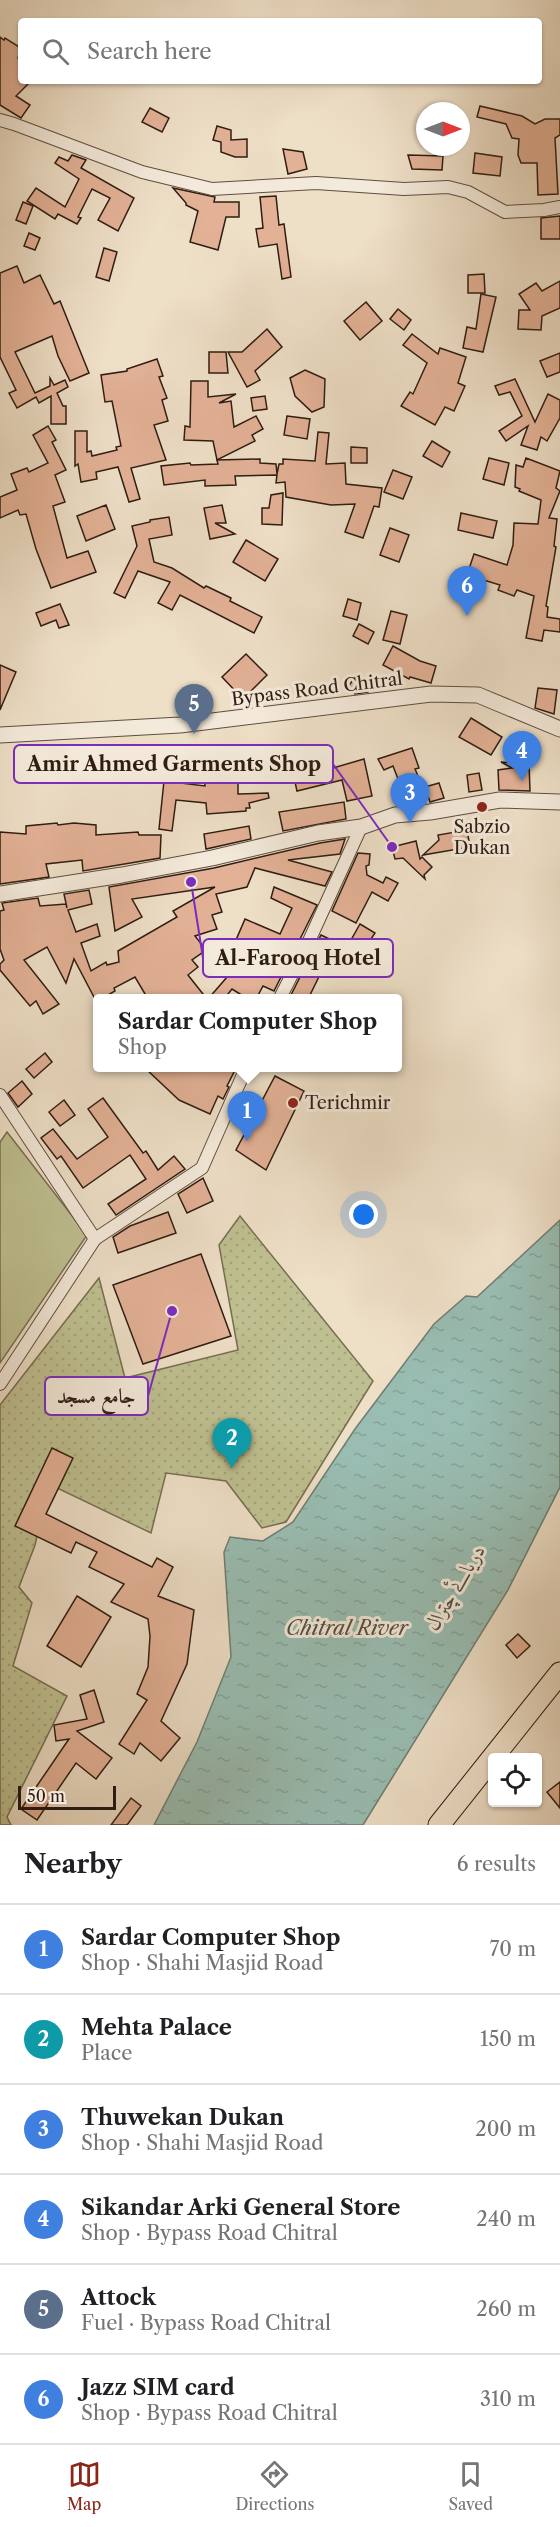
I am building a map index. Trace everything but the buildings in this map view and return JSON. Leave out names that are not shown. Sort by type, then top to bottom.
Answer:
[{"type":"highway","points":[[439,1825],[560,1673]]},
{"type":"street","points":[[0,120],[142,172],[212,189],[316,183],[404,189],[448,187],[468,192],[505,212],[560,207]]},
{"type":"street","name":"Bypass Road Chitral","points":[[0,735],[180,725],[431,694],[478,695],[560,729]]},
{"type":"street","points":[[0,894],[212,858],[318,833],[361,826],[395,814],[430,812],[500,800],[560,802]]},
{"type":"street","points":[[282,994],[361,826]]},
{"type":"street","points":[[0,1384],[95,1239],[202,1168],[244,1072]]},
{"type":"street","points":[[0,1095],[95,1239]]},
{"type":"green space","points":[[7,1132],[87,1235],[0,1363],[0,1142]]},
{"type":"green space","points":[[240,1216],[373,1381],[286,1522],[262,1528],[226,1481],[166,1473],[151,1533],[49,1484],[35,1545],[19,1587],[32,1603],[13,1666],[67,1696],[7,1817],[11,1825],[0,1825],[0,1405],[99,1278],[125,1378],[238,1350],[219,1245]]},
{"type":"water","name":"Chitral River","points":[[560,1220],[560,1487],[508,1590],[363,1825],[154,1825],[197,1742],[231,1657],[224,1552],[230,1537],[263,1541],[293,1522],[355,1429],[434,1324],[466,1296],[477,1297]]},
{"type":"place","name":"Jazz SIM card","points":[[467,616]]},
{"type":"place","name":"Attock","points":[[194,734]]},
{"type":"place","name":"Sikandar Arki General Store","points":[[522,781]]},
{"type":"place","name":"Sabzio Dukan","points":[[482,807]]},
{"type":"place","name":"Thuwekan Dukan","points":[[410,823]]},
{"type":"place","name":"Amir Ahmed Garments Shop","points":[[392,847]]},
{"type":"place","name":"Al-Farooq Hotel","points":[[191,882]]},
{"type":"place","name":"Terichmir","points":[[293,1103]]},
{"type":"place","name":"Sardar Computer Shop","points":[[247,1141]]},
{"type":"place","name":"جامع مسجد","points":[[172,1311]]},
{"type":"place","name":"Mehta Palace","points":[[232,1468]]},
{"type":"water label","name":"دریائے چترال","points":[[455,1587]]}]
